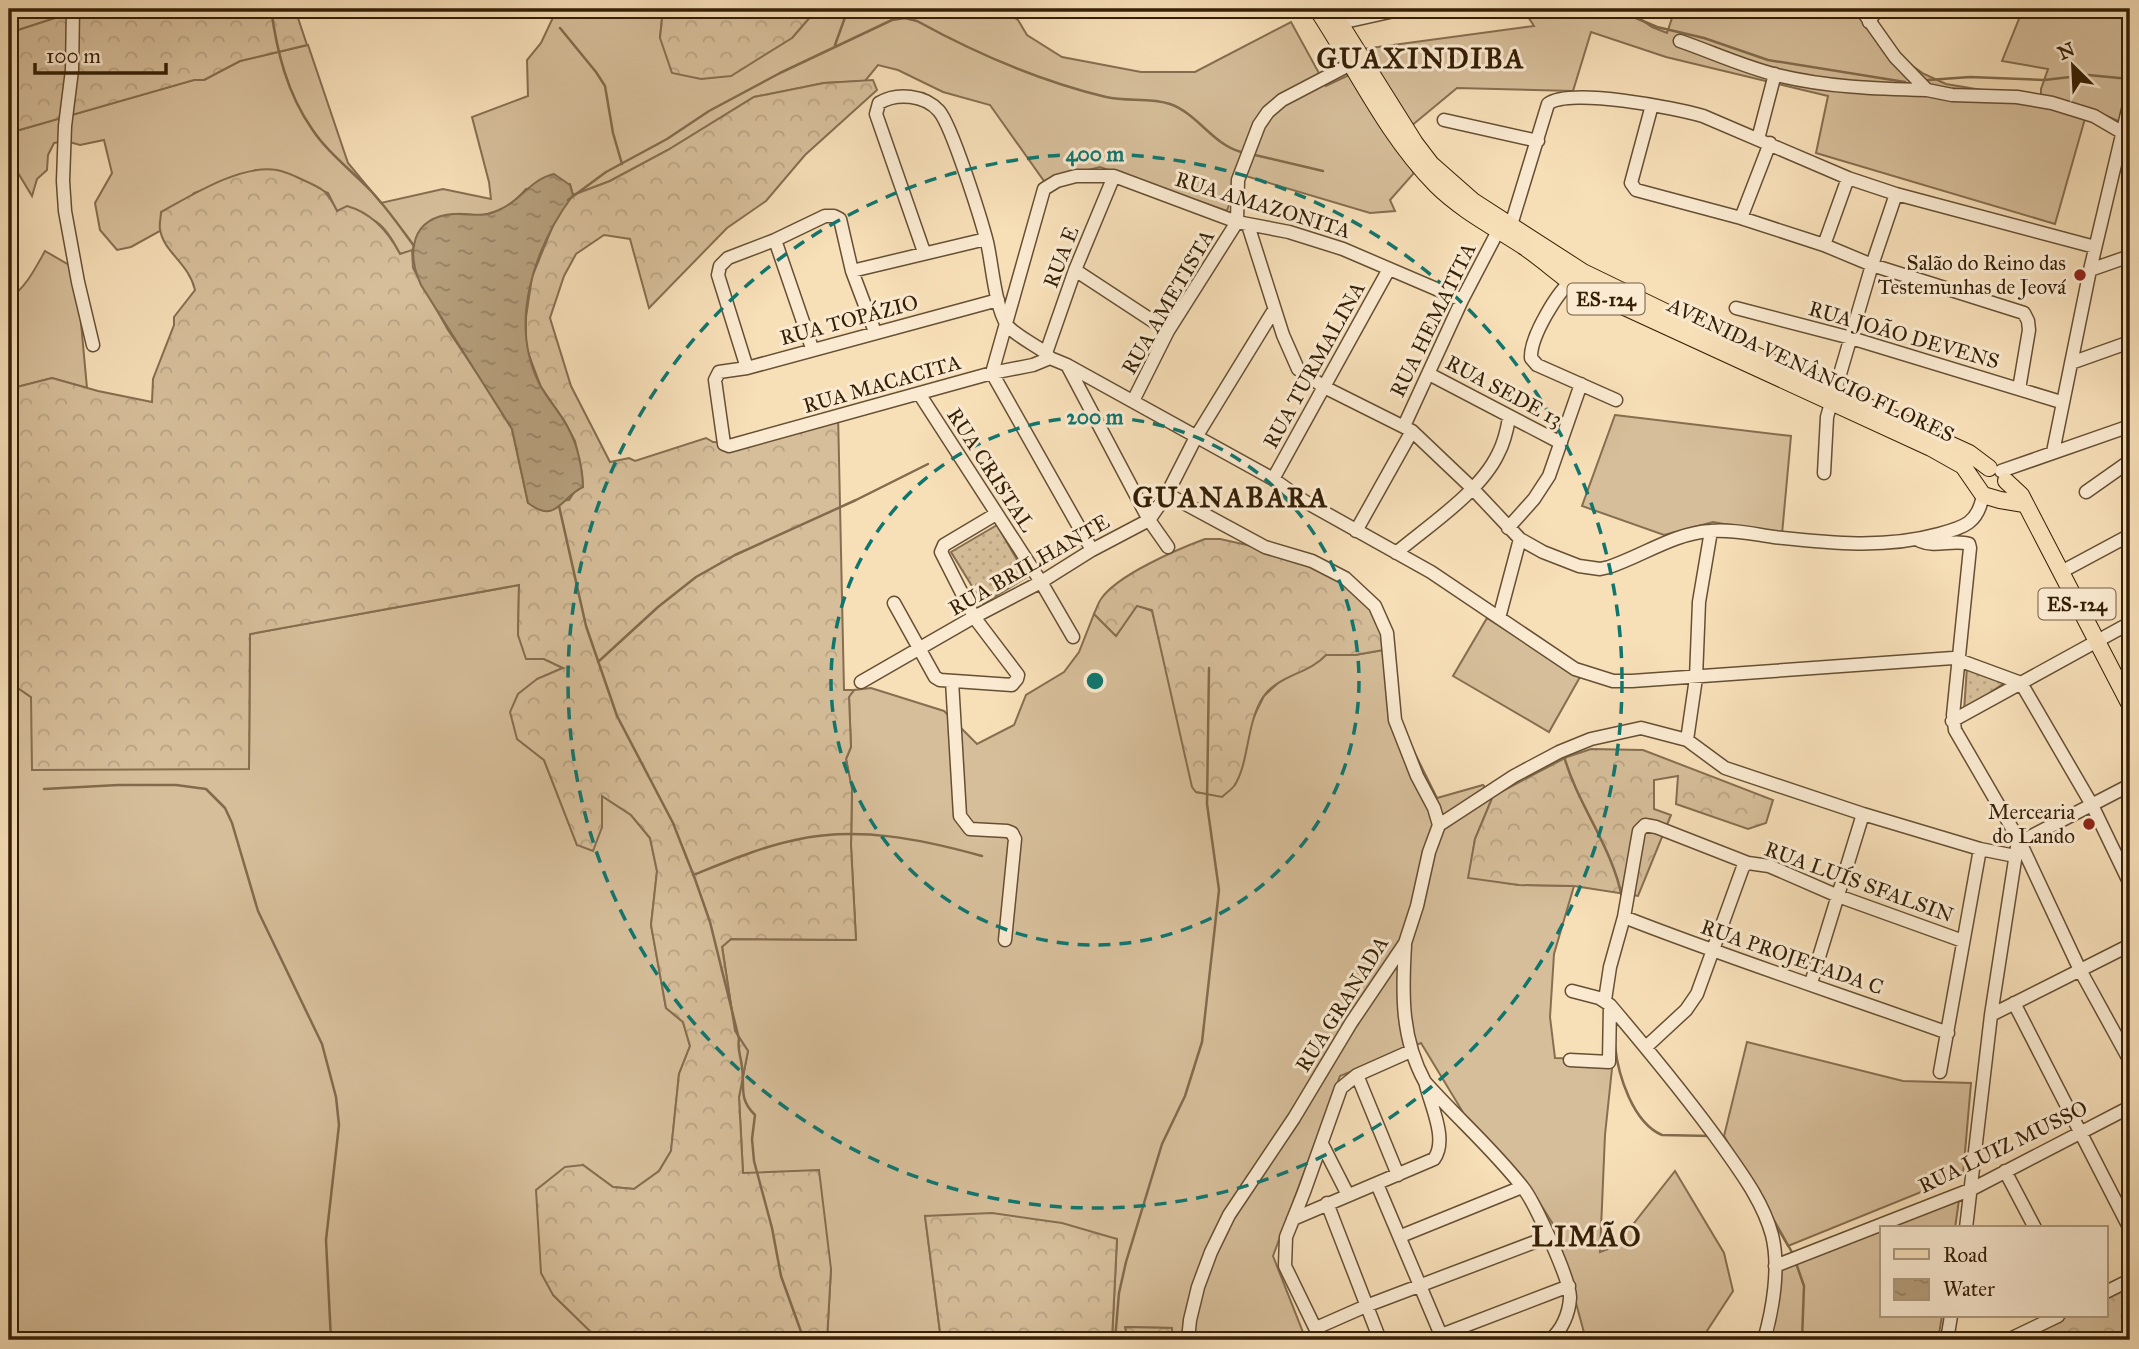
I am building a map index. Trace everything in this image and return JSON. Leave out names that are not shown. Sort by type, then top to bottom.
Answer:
[{"type":"main road","name":"AVENIDA VENÂNCIO FLORES","points":[[1317,9],[1349,65],[1423,171],[1464,208],[1505,228]]},
{"type":"main road","name":"AVENIDA VENÂNCIO FLORES","points":[[1331,9],[1398,119],[1432,164],[1546,262],[1833,397],[1958,462],[1982,492]]},
{"type":"main road","name":"AVENIDA VENÂNCIO FLORES","points":[[1833,397],[1969,453],[1999,473],[2018,490],[2130,705]]},
{"type":"main road","points":[[1999,473],[2001,494],[1995,497],[1982,492],[1979,474],[1999,473]]},
{"type":"main road","points":[[1982,492],[2024,504]]},
{"type":"street","points":[[73,9],[63,181],[65,211],[93,345]]},
{"type":"street","points":[[1340,23],[1403,9]]},
{"type":"street","points":[[1861,9],[1895,57],[1927,90]]},
{"type":"street","points":[[1870,22],[1877,9]]},
{"type":"street","points":[[1680,41],[1775,74],[1868,89],[1927,90],[1952,95],[2017,97],[2052,103],[2094,116],[2127,135]]},
{"type":"street","points":[[1349,65],[1282,100],[1268,112],[1253,138],[1238,180],[1243,224],[1274,310],[1296,365],[1324,387],[1408,429],[1472,488],[1520,539],[1570,563],[1600,569],[1674,540],[1711,531],[1876,545],[1917,540],[1971,522],[1979,510],[1982,492]]},
{"type":"street","points":[[1741,218],[1764,141],[1775,74]]},
{"type":"street","points":[[924,252],[876,114],[879,103],[892,97],[922,100],[931,104],[942,115],[986,239],[998,300],[1007,326],[1048,355],[1273,479],[1304,501],[1431,572],[1575,669],[1613,681],[1632,681],[1958,659],[2021,683],[2092,805],[2130,884]]},
{"type":"street","name":"RUA HEMATITA","points":[[1356,531],[1408,429],[1429,373],[1462,300],[1505,228],[1538,141],[1546,108],[1557,99],[1591,99],[1652,105]]},
{"type":"street","points":[[2053,452],[2061,401],[2095,247],[2127,135],[2130,101]]},
{"type":"street","points":[[2018,389],[2028,321],[2024,313],[1872,265],[1824,245],[1741,218],[1639,191],[1631,183],[1652,105],[1703,116],[1848,178],[1896,194],[2095,247]]},
{"type":"street","points":[[1444,120],[1538,141]]},
{"type":"street","name":"RUA AMAZONITA","points":[[1007,326],[1044,189],[1057,181],[1076,176],[1114,176],[1243,224],[1289,232],[1319,241],[1462,300]]},
{"type":"street","name":"RUA E","points":[[1048,355],[1075,270],[1114,176]]},
{"type":"street","points":[[1824,245],[1848,178]]},
{"type":"street","points":[[1824,473],[1827,417],[1896,194]]},
{"type":"street","points":[[747,368],[718,275],[720,266],[728,258],[775,240],[825,216],[840,219],[852,271],[875,332]]},
{"type":"street","name":"RUA AMETISTA","points":[[1133,401],[1168,331],[1243,224]]},
{"type":"street","points":[[852,271],[986,239]]},
{"type":"street","points":[[775,240],[812,348]]},
{"type":"street","points":[[2090,270],[2130,257]]},
{"type":"street","name":"RUA TURMALINA","points":[[1273,479],[1389,269]]},
{"type":"street","points":[[1075,270],[1168,331]]},
{"type":"street","points":[[1576,277],[1549,311],[1535,341],[1531,358],[1537,365],[1616,400]]},
{"type":"street","name":"RUA TOPÁZIO","points":[[724,444],[715,380],[719,372],[747,368],[812,348],[998,300]]},
{"type":"street","name":"RUA JOÃO DEVENS","points":[[1736,308],[1851,338],[2061,401]]},
{"type":"street","name":"RUA BRILHANTE","points":[[861,682],[1149,520],[1167,494],[1196,437],[1274,310]]},
{"type":"street","points":[[1007,326],[992,373],[1092,550]]},
{"type":"street","points":[[2071,363],[2130,342]]},
{"type":"street","name":"RUA MACACITA","points":[[724,444],[729,446],[992,373],[1033,365],[1048,355]]},
{"type":"street","points":[[1067,365],[1149,520],[1168,547]]},
{"type":"street","name":"RUA SEDE 13","points":[[1429,373],[1509,418],[1561,443]]},
{"type":"street","points":[[1508,527],[1542,489],[1581,384]]},
{"type":"street","name":"RUA CRISTAL","points":[[920,395],[1041,582],[1073,637]]},
{"type":"street","points":[[1396,553],[1472,488],[1498,455],[1509,418]]},
{"type":"street","points":[[1999,473],[2130,426]]},
{"type":"street","points":[[2086,492],[2130,461]]},
{"type":"street","points":[[1167,494],[1265,547],[1312,561],[1345,578],[1375,606],[1387,633],[1395,720],[1439,825],[1514,776],[1559,752],[1591,739],[1641,728],[1687,740],[1725,768],[1863,814],[1980,849],[2015,856]]},
{"type":"street","points":[[894,603],[935,677],[940,680],[1012,685],[1018,675],[974,617],[941,552],[944,545],[996,514]]},
{"type":"street","points":[[1687,740],[1696,678],[1699,603],[1711,531]]},
{"type":"street","points":[[2062,572],[2130,535]]},
{"type":"street","points":[[1499,618],[1520,539]]},
{"type":"street","points":[[1917,540],[1933,544],[1969,544],[1952,721],[2020,842],[2080,970],[2130,1061]]},
{"type":"street","points":[[1952,721],[2130,623]]},
{"type":"street","points":[[952,681],[960,816],[970,829],[1007,831],[1012,833],[1014,839],[1005,940]]},
{"type":"street","points":[[1966,1226],[1991,1015],[2015,856],[2020,842],[2130,785]]},
{"type":"street","points":[[1811,983],[1863,814]]},
{"type":"street","name":"RUA GRANADA","points":[[1188,1340],[1198,1287],[1211,1251],[1229,1215],[1405,943],[1417,906],[1429,852],[1439,825]]},
{"type":"street","name":"RUA LUÍS SFALSIN","points":[[1624,911],[1639,831],[1645,825],[1656,827],[1746,865],[1769,866],[1838,895],[1963,941]]},
{"type":"street","points":[[1940,1072],[1980,849]]},
{"type":"street","points":[[1646,1047],[1692,1002],[1714,952],[1746,865]]},
{"type":"street","points":[[1570,1060],[1606,1064],[1610,1060],[1610,967],[1624,911]]},
{"type":"street","name":"RUA PROJETADA C","points":[[1624,911],[1714,952],[1811,983],[1948,1033]]},
{"type":"street","points":[[1293,1219],[1429,1163],[1438,1154],[1440,1139],[1425,1082],[1411,1051],[1404,1022],[1402,995],[1405,943]]},
{"type":"street","points":[[1991,1015],[2130,945]]},
{"type":"street","points":[[1572,991],[1608,1003],[1706,1123],[1747,1181],[1772,1236],[1775,1266],[1770,1313],[1763,1340]]},
{"type":"street","points":[[2014,1003],[2130,1229]]},
{"type":"street","points":[[1321,1340],[1285,1266],[1286,1237],[1322,1144],[1337,1096],[1345,1083],[1411,1051]]},
{"type":"street","points":[[1357,1075],[1398,1175]]},
{"type":"street","points":[[1425,1082],[1522,1187],[1532,1202],[1569,1286],[1570,1295],[1564,1321],[1550,1340]]},
{"type":"street","name":"RUA LUIZ MUSSO","points":[[1775,1266],[1972,1189],[2130,1107]]},
{"type":"street","points":[[1322,1144],[1348,1195]]},
{"type":"street","points":[[2005,1171],[2034,1226]]},
{"type":"street","points":[[1377,1184],[1442,1338],[1569,1286]]},
{"type":"street","points":[[1401,1236],[1522,1187]]},
{"type":"street","points":[[1327,1203],[1380,1340]]},
{"type":"street","points":[[1316,1328],[1366,1306],[1548,1237]]},
{"type":"street","points":[[2108,1291],[2130,1280]]},
{"type":"street","points":[[1947,1340],[1951,1318]]},
{"type":"street","points":[[2008,1340],[2054,1318]]},
{"type":"green space","points":[[9,9],[77,9],[77,11],[9,33]]},
{"type":"green space","points":[[83,9],[295,9],[307,45],[240,61],[204,80],[194,80],[9,133],[9,33]]},
{"type":"green space","points":[[557,9],[663,9],[660,38],[792,38],[817,9],[1000,9],[1018,20],[1027,35],[1062,57],[1141,72],[1195,72],[1291,22],[1326,86],[1349,75],[1414,173],[1390,200],[1395,211],[1370,213],[1239,174],[1227,211],[1100,167],[1044,181],[990,105],[943,92],[898,70],[878,65],[865,81],[824,83],[754,97],[668,150],[610,181],[573,195],[570,184],[526,189],[509,204],[489,214],[439,217],[422,230],[412,251],[400,254],[388,234],[376,222],[360,215],[337,211],[328,193],[276,170],[256,170],[194,193],[160,231],[131,247],[117,250],[100,230],[95,203],[112,173],[104,140],[80,145],[66,141],[54,143],[48,155],[47,170],[37,179],[32,196],[9,158],[9,133],[193,80],[204,80],[240,61],[308,45],[348,163],[381,203],[443,189],[491,199],[472,117],[528,96],[527,60],[541,43]]},
{"type":"green space","points":[[663,9],[817,9],[792,38],[731,76],[701,79],[672,73],[660,38]]},
{"type":"green space","points":[[1523,9],[1626,9],[1652,27],[1667,33],[1675,9],[1885,9],[1871,31],[1898,56],[1924,74],[1946,84],[2041,100],[2041,89],[2048,69],[2002,61],[2023,9],[2130,9],[2130,126],[2088,108],[2055,224],[1816,153],[1828,96],[1666,57],[1591,32],[1573,91],[1457,88],[1410,127],[1363,49],[1534,26]]},
{"type":"green space","points":[[873,80],[877,90],[805,155],[766,201],[727,228],[649,308],[630,239],[604,235],[576,254],[564,276],[550,318],[571,386],[610,462],[629,458],[635,461],[706,438],[713,442],[729,443],[838,413],[844,690],[854,690],[849,697],[851,747],[846,759],[852,789],[851,846],[856,940],[731,939],[722,947],[735,1031],[748,1051],[739,1097],[743,1173],[819,1170],[831,1269],[827,1340],[590,1340],[591,1332],[553,1295],[541,1273],[536,1190],[565,1167],[583,1165],[613,1187],[634,1189],[659,1171],[671,1151],[679,1074],[690,1046],[683,1022],[666,1008],[651,925],[657,871],[650,838],[631,815],[602,796],[602,827],[593,851],[577,845],[544,760],[517,739],[510,712],[518,694],[537,679],[563,668],[544,659],[526,659],[518,635],[519,585],[250,634],[249,769],[32,770],[31,697],[9,682],[9,389],[52,378],[152,402],[153,379],[174,325],[174,317],[195,290],[187,272],[162,237],[161,212],[233,176],[263,169],[277,170],[320,188],[337,211],[347,206],[372,218],[385,231],[400,254],[412,250],[413,268],[448,330],[512,429],[528,503],[569,500],[575,491],[583,487],[575,441],[541,387],[526,347],[526,317],[532,277],[556,218],[573,195],[610,181],[668,150],[754,97],[824,83]]},
{"type":"green space","points":[[45,251],[76,269],[87,388],[52,378],[9,389],[9,299],[34,271]]},
{"type":"green space","points":[[1615,415],[1791,436],[1782,534],[1713,522],[1664,535],[1582,506]]},
{"type":"green space","points":[[997,525],[1027,577],[983,604],[951,552]]},
{"type":"green space","points":[[1205,539],[1220,539],[1302,557],[1372,596],[1389,649],[1355,655],[1326,655],[1269,690],[1257,707],[1239,777],[1222,797],[1196,792],[1192,787],[1152,610],[1137,606],[1116,636],[1094,614],[1101,599],[1120,581],[1164,556]]},
{"type":"green space","points":[[519,585],[518,635],[544,659],[563,668],[537,679],[517,739],[544,760],[577,845],[602,827],[602,796],[631,815],[650,838],[657,871],[651,925],[666,1008],[683,1022],[690,1046],[679,1074],[671,1151],[659,1171],[634,1189],[613,1187],[583,1165],[553,1295],[591,1332],[590,1340],[9,1340],[9,682],[31,697],[249,768],[250,634]]},
{"type":"green space","points":[[1137,605],[1152,611],[1196,792],[1203,793],[1235,785],[1250,726],[1264,696],[1278,683],[1326,655],[1355,655],[1389,649],[1395,713],[1437,798],[1483,785],[1493,796],[1475,839],[1469,877],[1519,885],[1574,886],[1554,954],[1550,1017],[1555,1058],[1613,1059],[1605,1135],[1600,1252],[1616,1246],[1675,1171],[1724,1253],[1733,1291],[1701,1340],[1586,1340],[1556,1229],[1526,1181],[1470,1124],[1421,1043],[1340,1076],[1273,1256],[1306,1340],[1172,1340],[1172,1328],[1126,1327],[1128,1340],[1112,1340],[1117,1239],[925,1216],[941,1340],[827,1340],[831,1269],[743,1173],[739,1097],[748,1051],[735,1031],[722,946],[731,939],[856,940],[851,846],[852,789],[846,759],[851,747],[849,696],[854,690],[871,688],[944,711],[977,744],[1014,725],[1026,695],[1064,672],[1079,652],[1094,614],[1116,636]]},
{"type":"green space","points":[[1487,618],[1580,677],[1549,732],[1453,676]]},
{"type":"green space","points":[[1967,667],[2004,683],[1964,711]]},
{"type":"green space","points":[[1591,749],[1643,750],[1773,800],[1766,823],[1748,829],[1676,804],[1678,776],[1654,780],[1654,809],[1671,815],[1638,896],[1574,886],[1519,885],[1468,878],[1475,839],[1493,796],[1567,757]]},
{"type":"green space","points":[[1747,1042],[1903,1081],[1971,1083],[1963,1175],[1788,1246],[1724,1136]]},
{"type":"green space","points":[[1960,1193],[1955,1226],[1880,1226],[1880,1318],[1942,1318],[1938,1340],[1768,1340],[1779,1267]]},
{"type":"green space","points":[[992,1213],[1062,1223],[1117,1239],[1112,1340],[941,1340],[925,1216]]},
{"type":"green space","points":[[2130,1285],[2130,1340],[2019,1340],[2064,1318],[2108,1318],[2108,1296]]},
{"type":"green space","points":[[1125,1327],[1172,1328],[1172,1340],[1128,1340]]},
{"type":"water","points":[[554,174],[570,185],[573,195],[547,238],[537,262],[526,312],[526,337],[540,385],[569,429],[580,461],[583,487],[558,507],[546,511],[528,503],[512,429],[421,285],[416,273],[414,249],[421,229],[429,222],[454,214],[482,215],[494,212],[508,205],[539,180]]},
{"type":"waterway","points":[[271,9],[284,72],[303,115],[325,146],[377,197],[414,246]]},
{"type":"waterway","points":[[835,45],[848,9]]},
{"type":"waterway","points":[[1615,9],[1657,27],[1704,38],[1768,60],[1905,82]]},
{"type":"waterway","points":[[568,200],[606,172],[667,139],[709,111],[780,73],[892,20],[905,18],[917,21],[1009,65],[1057,83],[1106,97],[1170,104],[1189,115],[1222,143],[1241,152]]},
{"type":"waterway","points":[[560,28],[605,86],[613,133],[622,164]]},
{"type":"waterway","points":[[1928,80],[1970,77],[2044,80],[2088,75],[2130,79]]},
{"type":"waterway","points":[[1255,155],[1323,171]]},
{"type":"waterway","points":[[598,662],[658,607],[696,577],[735,555],[928,464]]},
{"type":"waterway","points":[[559,506],[586,626],[617,716],[673,823],[710,922],[739,1039],[744,1098],[755,1115],[752,1139],[754,1161],[772,1228],[781,1276],[804,1340]]},
{"type":"waterway","points":[[1115,1340],[1119,1293],[1126,1262],[1162,1144],[1185,1096],[1202,1042],[1219,890],[1207,804],[1209,668]]},
{"type":"waterway","points":[[1564,756],[1577,791],[1611,861],[1622,898]]},
{"type":"waterway","points":[[44,789],[176,785],[206,789],[225,808],[258,911],[322,1044],[336,1097],[339,1125],[326,1240],[331,1340]]},
{"type":"waterway","points":[[693,875],[782,843],[842,834],[889,836],[982,856]]},
{"type":"waterway","points":[[1615,1046],[1629,1097],[1635,1109],[1652,1129],[1662,1135],[1711,1136]]},
{"type":"waterway","points":[[1772,1217],[1793,1254]]},
{"type":"waterway","points":[[1796,1263],[1804,1286],[1802,1340]]},
{"type":"place","name":"Salão do Reino das Testemunhas de Jeová","points":[[2080,275]]},
{"type":"place","name":"Mercearia do Lando","points":[[2089,824]]},
{"type":"district","name":"GUAXINDIBA","points":[[1421,58]]},
{"type":"district","name":"GUANABARA","points":[[1231,497]]},
{"type":"district","name":"LIMÃO","points":[[1587,1236]]}]
